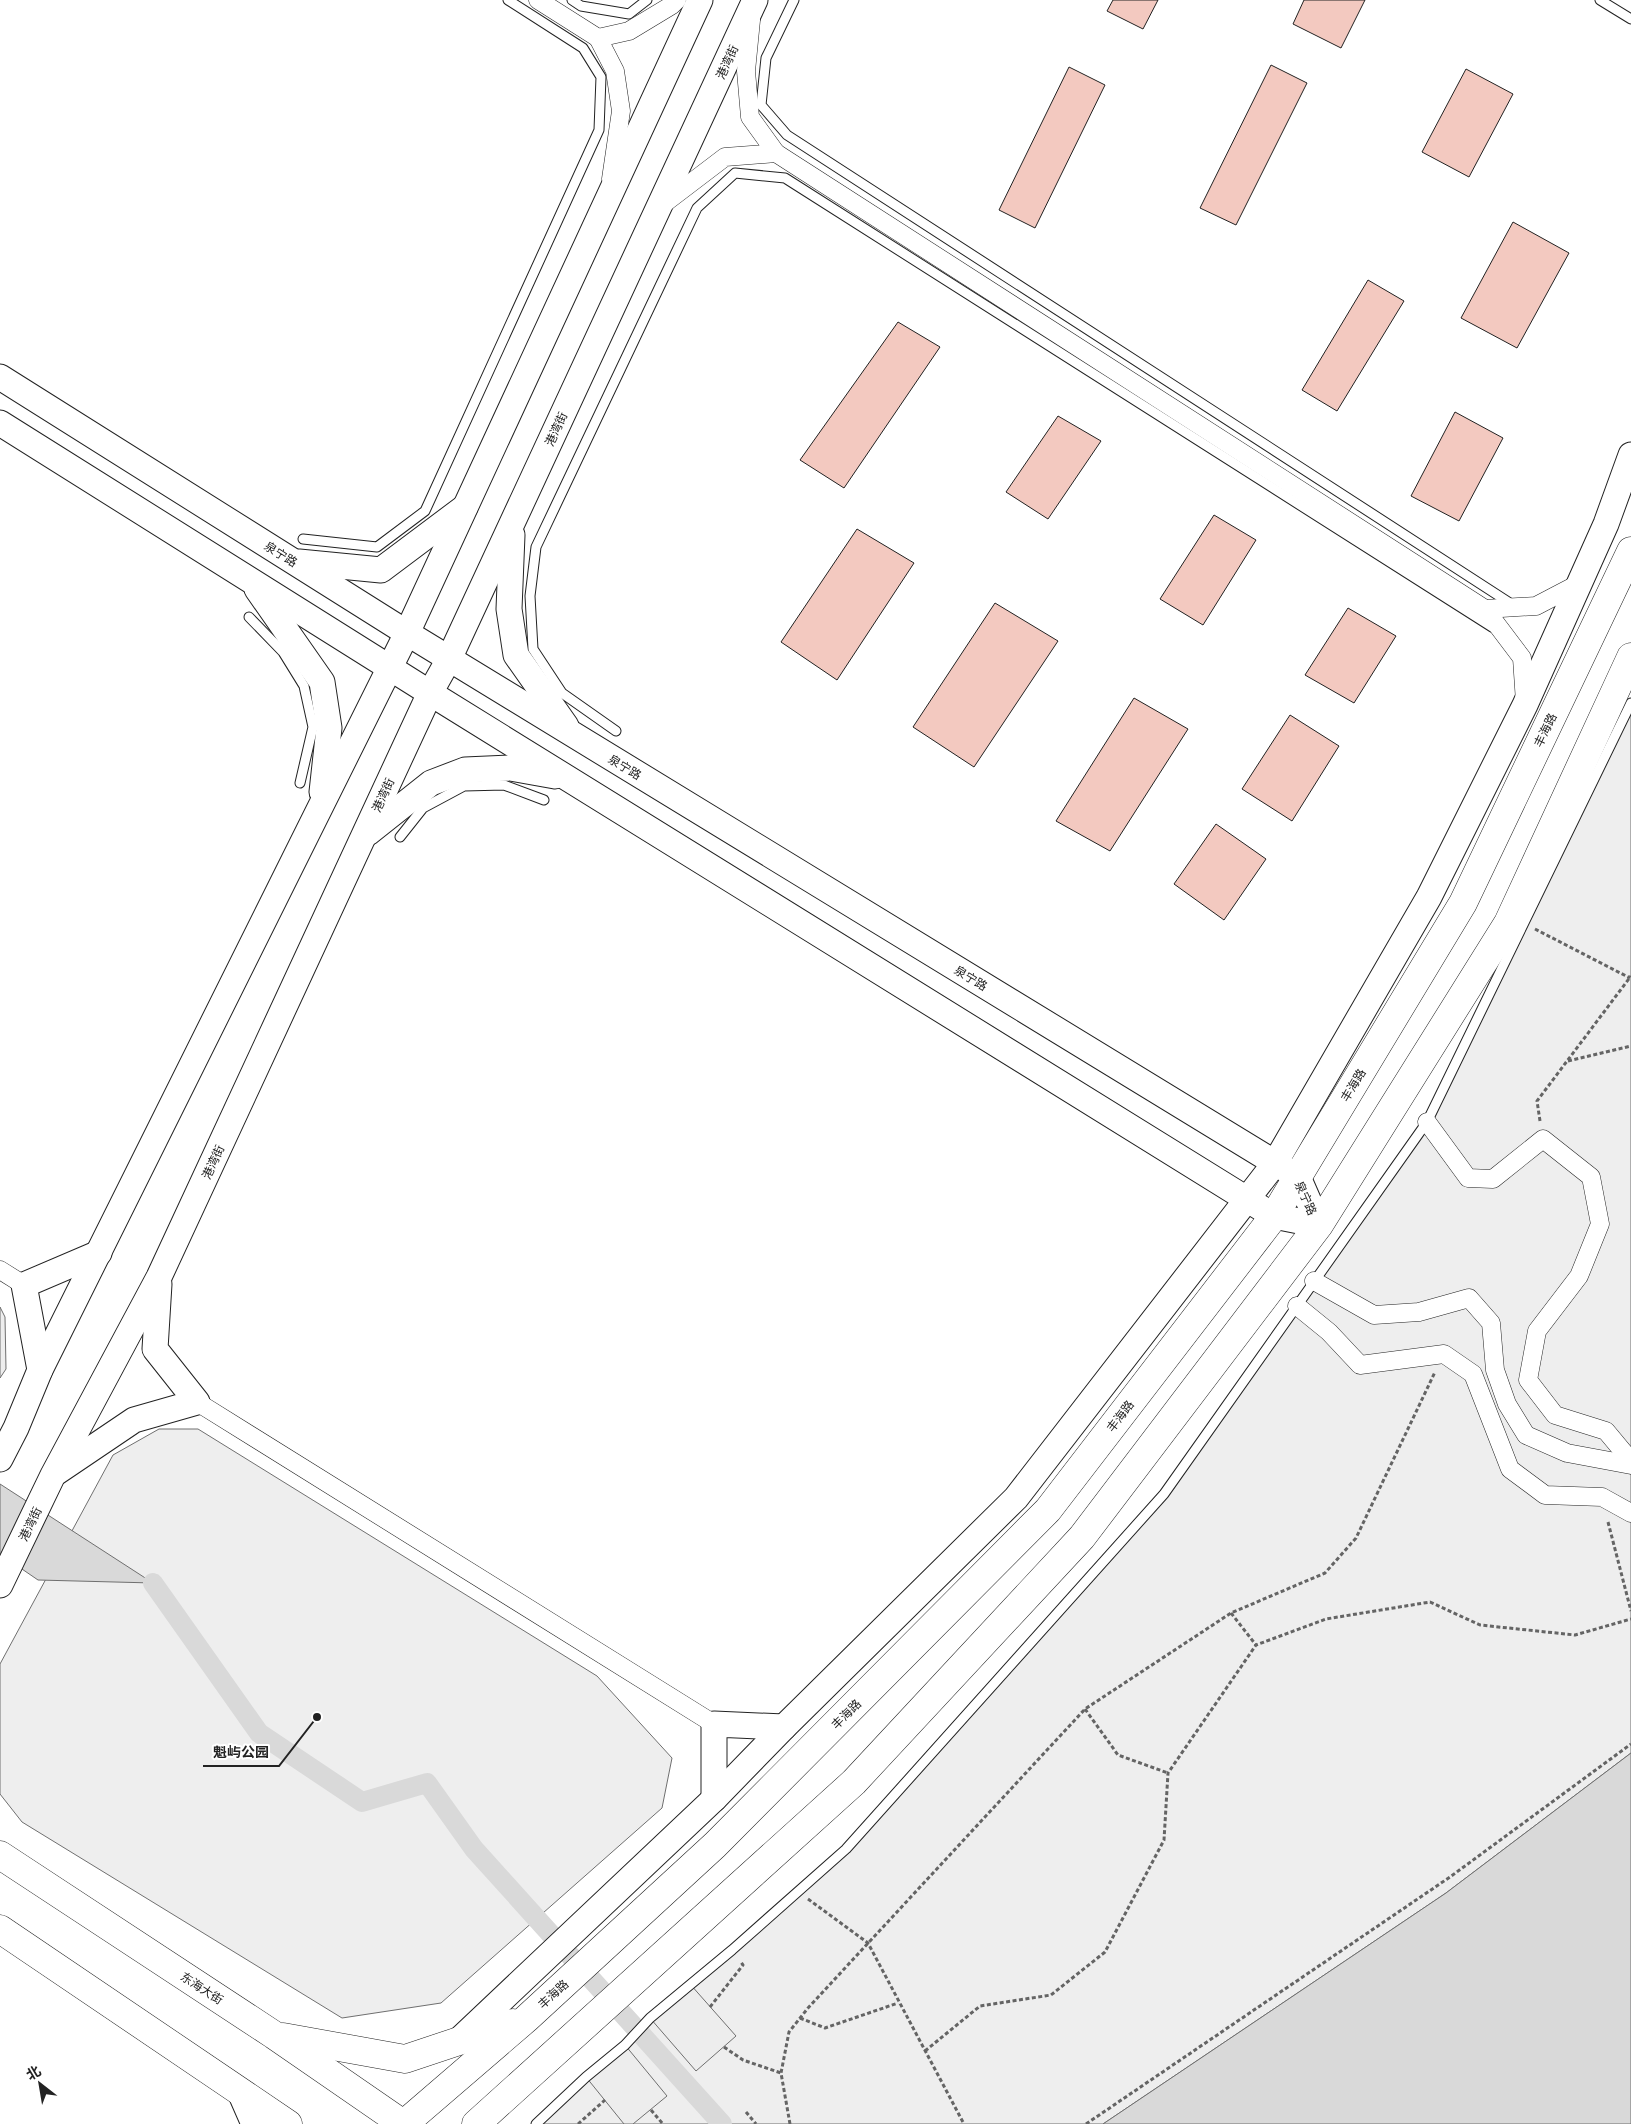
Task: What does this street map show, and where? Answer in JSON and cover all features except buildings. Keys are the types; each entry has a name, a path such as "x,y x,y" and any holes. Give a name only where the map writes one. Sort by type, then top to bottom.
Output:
{"main road":[{"name":"丰海路","path":"404,2124 526,2019 716,1846 1048,1510 1274,1216 1298,1177 1463,903 1631,551"},
{"path":"476,2124 854,1782 1082,1538 1319,1226 1508,923 1631,657"},
{"name":"东海大街","path":"0,1855 274,2035 404,2124"},
{"path":"0,1929 288,2124"},
{"path":"274,2035 405,2059 526,2019"}],"street":[{"path":"538,0 598,38 615,71 621,111 607,201"},
{"path":"598,38 629,31 677,0"},
{"path":"0,1459 16,1428 40,1370 407,633 700,0"},
{"path":"754,4 746,71 750,117 776,153 1485,609 1522,658 1526,705"},
{"name":"港湾街","path":"0,1585 51,1479 159,1277 430,693 449,659 754,4"},
{"path":"659,206 726,157 776,153"},
{"name":"泉宁路","path":"0,376 298,550 407,633 1298,1177 1319,1226"},
{"name":"泉宁路","path":"0,423 430,693 1246,1199 1274,1216 1319,1226"},
{"path":"458,2042 714,1799 784,1727 1016,1498 1275,1163 1429,897 1526,705 1606,524 1631,455"},
{"path":"298,550 380,570 466,505"},
{"path":"512,522 509,609 516,655 572,734"},
{"path":"252,580 322,682 329,728 320,810"},
{"path":"1485,609 1536,606 1580,583"},
{"path":"364,836 431,783 465,770 510,768 570,779"},
{"path":"1427,1122 1468,1178 1493,1178 1543,1138 1591,1177 1600,1224 1579,1276 1538,1331 1528,1380 1555,1414 1606,1431 1631,1461"},
{"path":"24,1286 99,1253"},
{"path":"0,1270 24,1286 40,1370"},
{"path":"159,1277 156,1349 196,1402 714,1724 784,1727"},
{"path":"1314,1281 1374,1315 1419,1312 1468,1298 1491,1323 1495,1370 1507,1404 1526,1435 1567,1453 1631,1464"},
{"path":"1297,1306 1329,1332 1360,1365 1444,1354 1473,1374 1510,1469 1545,1495 1602,1497 1631,1513"},
{"path":"51,1479 134,1420 196,1402"},
{"path":"714,1724 714,1799"},
{"path":"240,2092 254,2124"}],"lane":[{"path":"298,550 377,547 425,511 599,130 601,77 583,48 508,0"},
{"path":"572,0 581,6 629,14 647,0"},
{"path":"794,0 766,58 761,105 787,135 1518,608"},
{"path":"1600,0 1631,19"},
{"path":"616,731 562,693 533,649 530,596 536,547 697,208 735,173 785,178 1503,634"},
{"path":"249,617 284,652 304,686 313,726 300,783"},
{"path":"536,2124 586,2077 625,2045 657,2012 732,1950 846,1848 1164,1494 1427,1122 1631,703"},
{"path":"400,838 423,808 464,786 504,785 544,800"}],"path":[{"path":"1524,923 1631,978 1537,1101 1543,1138"},
{"path":"1567,1062 1631,1046"},
{"path":"790,2124 781,2073 789,2032 800,2018 1085,1709 1231,1613 1325,1573 1356,1538 1444,1354"},
{"path":"1602,1497 1631,1611"},
{"path":"925,2051 980,2006 1051,1995 1105,1952 1164,1840 1168,1773 1256,1645 1326,1619 1430,1602 1480,1625 1574,1635 1631,1619"},
{"path":"1231,1613 1256,1645"},
{"path":"1085,1709 1118,1755 1168,1773"},
{"path":"1086,2124 1450,1877 1631,1744"},
{"path":"797,1892 868,1943 964,2124"},
{"path":"710,2007 743,1965 732,1950"},
{"path":"800,2018 825,2028 898,2002"},
{"path":"724,2047 743,2060 781,2073"},
{"path":"578,2124 605,2100"},
{"path":"651,2110 663,2124"},
{"path":"746,2112 756,2124"}],"shaded area":[{"path":"1631,703 1631,1753 1446,1893 1103,2124 536,2124 846,1849 1164,1494 1427,1122"},
{"path":"0,1307 5,1317 6,1369 0,1378"},
{"path":"159,1429 198,1429 597,1676 672,1758 662,1808 441,2003 342,2018 22,1822 0,1794 0,1664 113,1455"},
{"path":"0,1484 153,1583 38,1580 0,1554"},
{"path":"1631,1753 1631,2124 1103,2124 1446,1893"},
{"path":"690,1984 736,2036 696,2071 650,2018"},
{"path":"625,2045 667,2096 633,2124 624,2124 586,2077"}],"waterway":[{"path":"153,1583 259,1733 362,1802 427,1783 474,1849 722,2124"}],"place":[{"name":"魁屿公园","path":"317,1717"}]}
